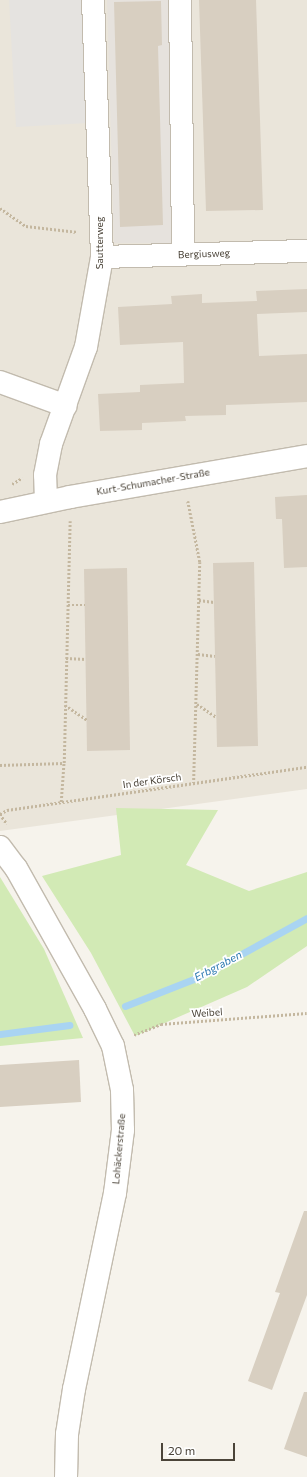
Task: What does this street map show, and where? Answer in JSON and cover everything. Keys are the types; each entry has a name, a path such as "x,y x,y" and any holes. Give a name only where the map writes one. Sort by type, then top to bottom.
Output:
{"street":[{"name":"Sautterweg","path":"46,501 45,475 51,444 66,406 86,347 102,257 93,0"},
{"path":"180,0 183,254"},
{"name":"Bergiusweg","path":"102,257 307,251"},
{"path":"0,382 66,406"},
{"name":"Kurt-Schumacher-Straße","path":"0,512 46,501 307,456"},
{"name":"Lohäckerstraße","path":"0,847 76,972 113,1046 122,1090 122,1130 115,1193 74,1389 67,1434 66,1477"}],"path":[{"path":"0,208 26,226 101,234"},
{"path":"184,477 200,562 194,783"},
{"path":"61,802 64,763 64,705 70,497"},
{"path":"199,600 214,602"},
{"path":"68,605 85,605"},
{"path":"198,654 215,656"},
{"path":"66,658 86,660"},
{"path":"196,704 216,716"},
{"path":"64,705 87,720"},
{"path":"0,765 64,763"},
{"name":"In der Körsch","path":"0,814 7,810 307,767"},
{"name":"Weibel","path":"113,1046 161,1024 307,1013"}],"shaded area":[{"path":"0,0 307,0 307,789 0,831"},
{"path":"9,0 82,0 88,123 16,127"},
{"path":"107,0 168,0 173,243 114,243"}],"green space":[{"path":"116,808 218,810 186,865 249,891 307,872 307,946 247,987 135,1036 91,953 42,876 121,855"},
{"path":"0,877 44,949 83,1038 0,1046"}],"building":[{"path":"199,0 256,0 263,210 206,211"},
{"path":"161,1 162,45 158,46 163,225 120,227 114,2"},
{"path":"307,289 307,312 257,314 259,356 307,354 307,402 226,405 226,415 185,416 186,421 142,423 142,430 100,431 98,394 140,392 140,385 184,383 183,342 120,345 118,307 172,304 171,296 202,294 202,303 257,301 256,291"},
{"path":"307,495 307,567 284,568 282,519 276,519 275,497"},
{"path":"254,562 258,746 217,747 213,563"},
{"path":"127,568 130,750 87,751 84,569"},
{"path":"79,1060 81,1102 0,1107 0,1065"},
{"path":"304,1211 307,1211 307,1295 272,1390 248,1381 280,1293 275,1292"},
{"path":"304,1392 307,1392 307,1457 284,1449"}],"waterway":[{"name":"Erbgraben","path":"125,1006 201,976 307,918"},
{"name":"Erbgraben","path":"0,1034 69,1025"}]}
